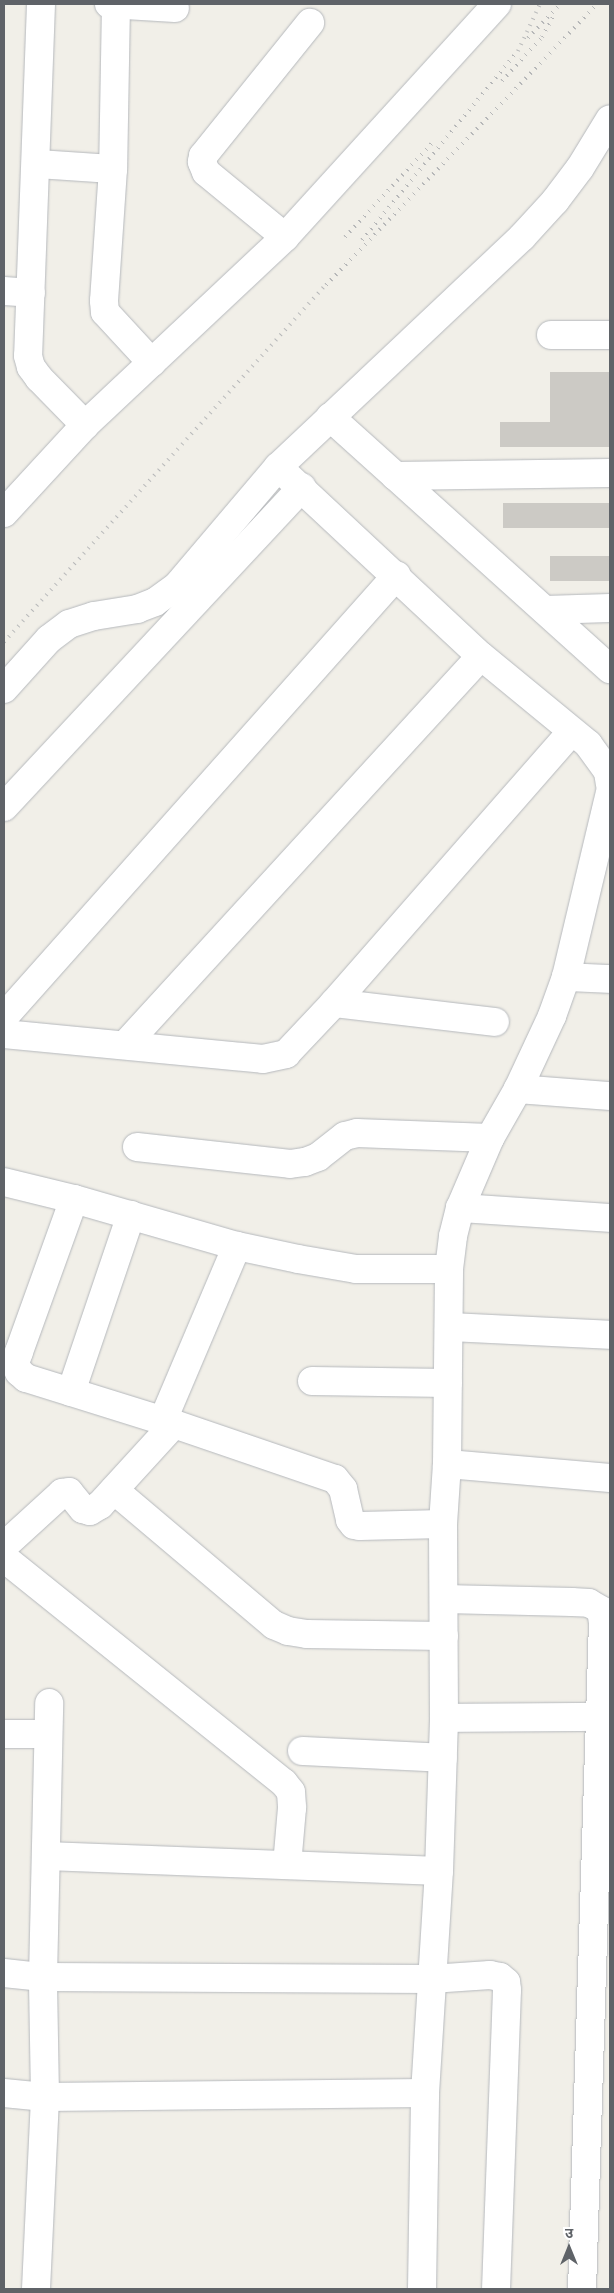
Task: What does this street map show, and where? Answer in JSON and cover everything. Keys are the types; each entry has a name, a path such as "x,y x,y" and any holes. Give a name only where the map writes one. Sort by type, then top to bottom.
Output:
{"street":[{"path":"41,4 28,344 32,367 85,425"},
{"path":"109,4 175,8"},
{"path":"116,4 113,169 104,301 105,312 152,363"},
{"path":"4,513 85,425 285,237 497,4"},
{"path":"285,237 206,172 202,162 203,156 310,23"},
{"path":"4,689 49,639 69,624 94,616 137,609 155,602 168,593 278,467 522,237 555,201 580,168 610,119"},
{"path":"36,164 113,169"},
{"path":"4,291 31,293"},
{"path":"551,335 610,335"},
{"path":"330,417 610,669"},
{"path":"278,467 397,575 481,656 597,754 608,772 610,784"},
{"path":"395,476 610,473"},
{"path":"4,807 302,487"},
{"path":"4,1018 397,575"},
{"path":"545,610 610,608"},
{"path":"124,1045 481,656"},
{"path":"4,1034 262,1058 275,1058 286,1054 334,1003 571,732"},
{"path":"422,2289 425,2093 439,1871 443,1758 443,1524 447,1464 449,1268 453,1236 460,1208 490,1138 518,1089 552,1016 566,977 603,858 610,792"},
{"path":"566,977 610,979"},
{"path":"334,1003 495,1022"},
{"path":"518,1089 610,1096"},
{"path":"137,1147 290,1164 318,1157 345,1136 357,1134 490,1138"},
{"path":"4,1182 74,1199 237,1246 356,1268 449,1268"},
{"path":"74,1199 15,1363 18,1372 26,1378 169,1422 335,1478 343,1489 350,1520 354,1524 360,1526 443,1524"},
{"path":"460,1208 610,1218"},
{"path":"71,1392 131,1216"},
{"path":"4,1546 62,1493 68,1492 83,1509 90,1511 100,1505 169,1422 237,1246"},
{"path":"449,1327 610,1335"},
{"path":"312,1381 448,1383"},
{"path":"447,1464 610,1478"},
{"path":"114,1490 261,1616 281,1628 308,1634 444,1636"},
{"path":"4,1558 284,1783 291,1792 292,1808 287,1865"},
{"path":"444,1599 589,1603 601,1610 603,1622 600,1717 603,1826 582,2289"},
{"path":"36,2289 45,2097 43,1976 49,1703"},
{"path":"444,1718 600,1717"},
{"path":"4,1734 48,1734"},
{"path":"302,1751 443,1758"},
{"path":"47,1856 439,1871"},
{"path":"4,1973 43,1976 432,1979 500,1976 506,1982 496,2289"},
{"path":"4,2092 45,2097 425,2093"}],"building":[{"path":"550,372 610,372 610,447 500,447 500,422 550,422"},
{"path":"503,503 610,503 610,528 503,528"},
{"path":"550,556 610,556 610,581 550,581"}],"railway":[{"path":"362,240 518,51 540,4"},
{"path":"528,38 560,4"},
{"path":"4,642 326,285 597,4"},
{"path":"502,81 542,37 553,17"},
{"path":"345,237 432,143"}]}
